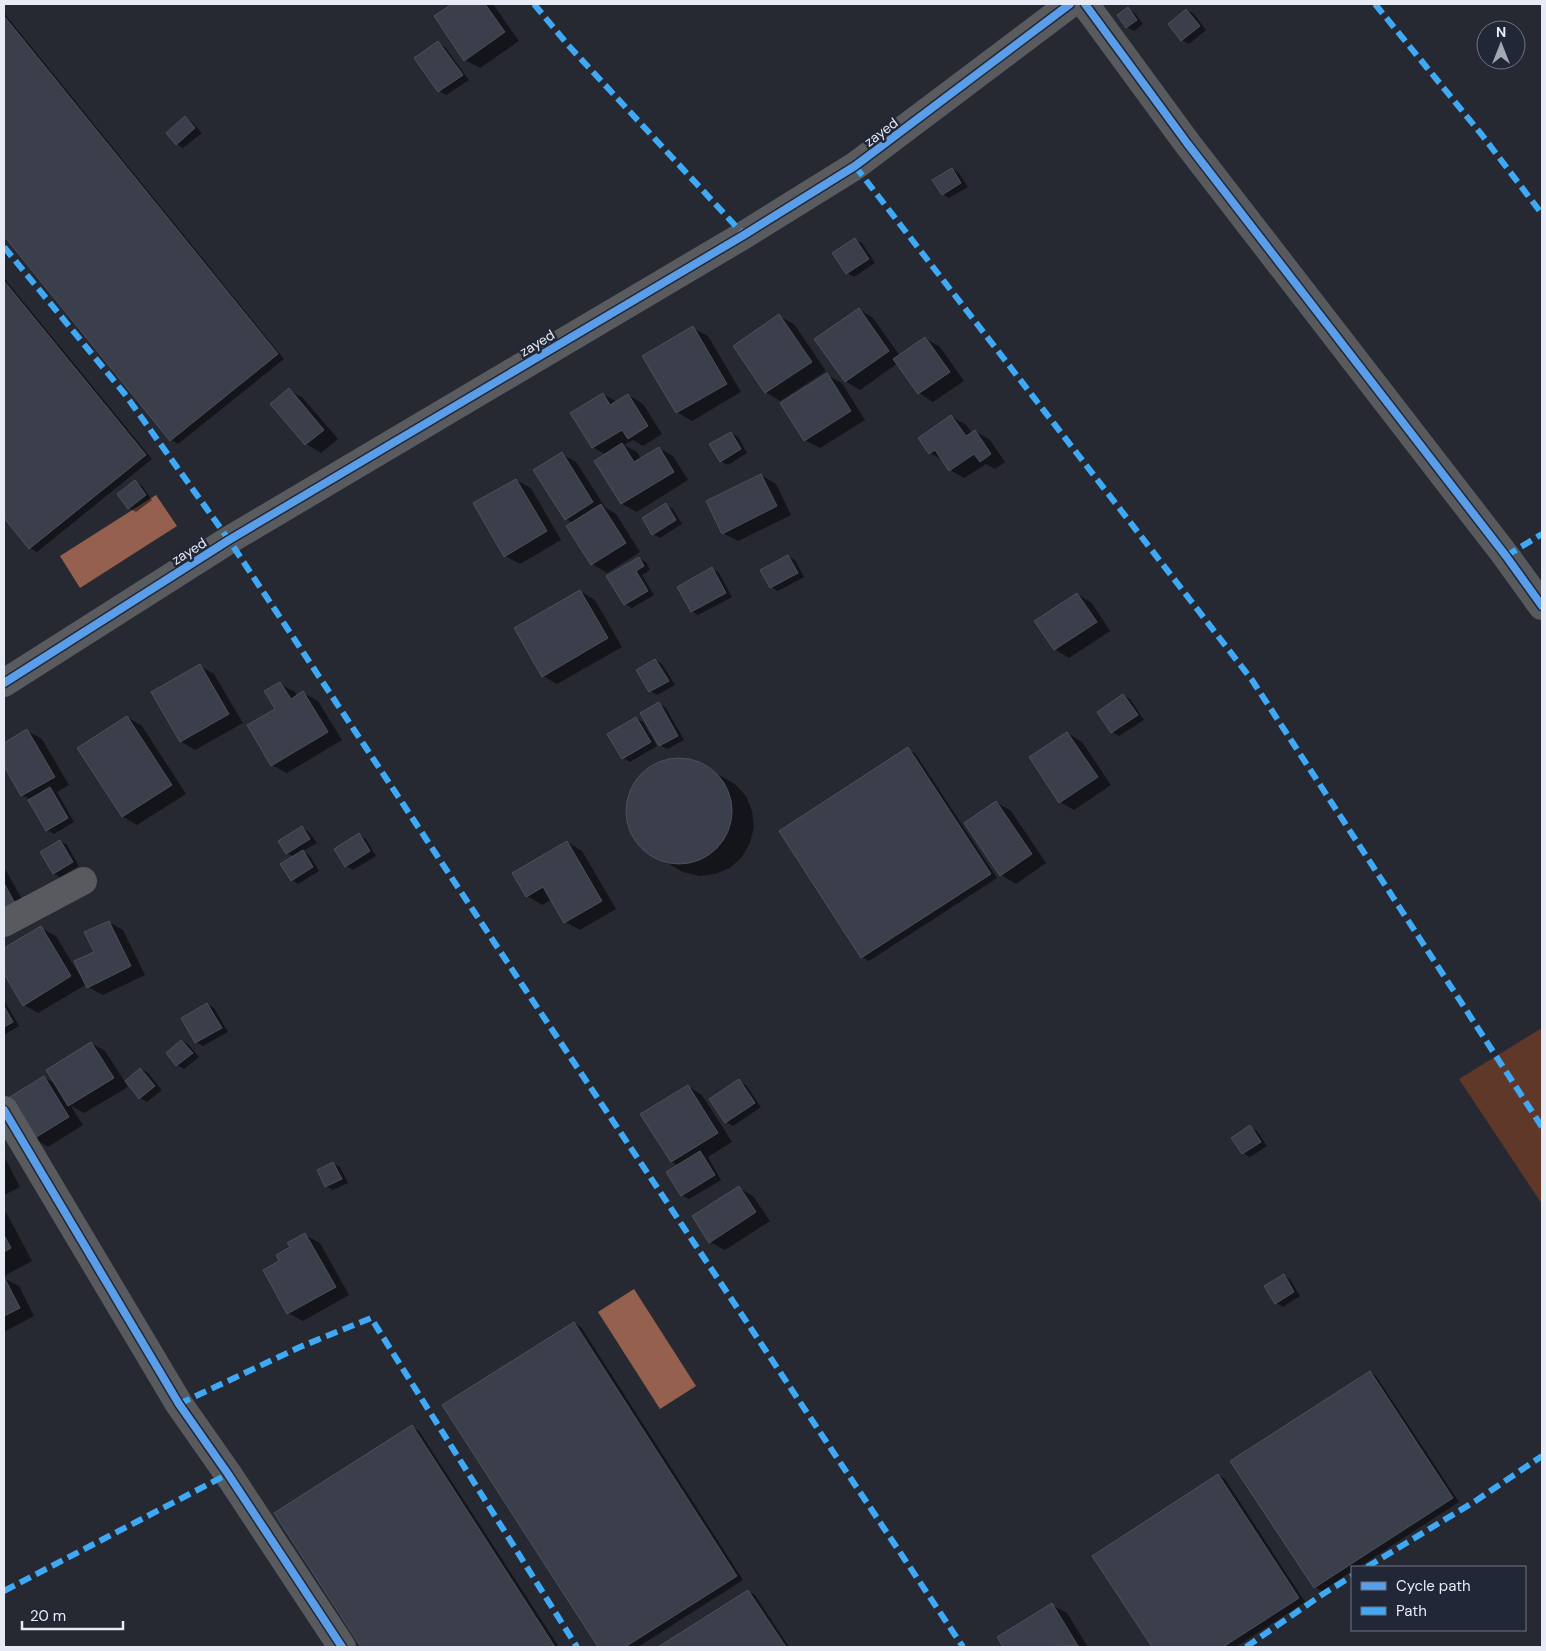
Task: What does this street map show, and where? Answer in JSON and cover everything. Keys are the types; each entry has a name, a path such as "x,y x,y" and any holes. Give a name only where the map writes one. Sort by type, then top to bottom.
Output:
{"street":[{"name":"zayed","path":"4,683 229,540 855,166 1070,4"},
{"path":"1085,4 1188,143 1500,548 1542,606"},
{"path":"4,922 84,881"},
{"path":"4,1110 179,1404 228,1474 342,1647"}],"shaded area":[{"path":"156,495 177,526 80,588 60,556"},
{"path":"1542,1028 1542,1204 1459,1079"},
{"path":"634,1289 696,1386 660,1409 598,1312"}],"building":[{"path":"452,4 485,4 505,32 464,61 434,16"},
{"path":"1128,7 1137,20 1126,28 1117,15"},
{"path":"1186,9 1200,26 1181,41 1168,24"},
{"path":"4,16 278,354 170,441 4,236"},
{"path":"438,41 463,75 438,92 414,58"},
{"path":"185,116 195,128 176,145 166,133"},
{"path":"952,168 961,183 942,195 932,180"},
{"path":"855,238 869,259 846,274 832,253"},
{"path":"4,281 146,455 29,549 4,518"},
{"path":"859,308 889,351 845,382 814,339"},
{"path":"779,314 812,362 765,393 733,346"},
{"path":"693,326 727,384 676,413 642,356"},
{"path":"925,337 950,372 918,394 893,359"},
{"path":"827,373 851,411 804,441 780,403"},
{"path":"289,388 324,430 305,445 270,404"},
{"path":"603,393 610,405 628,394 648,426 628,439 622,430 592,448 570,413"},
{"path":"951,415 966,436 975,430 991,454 980,462 974,454 949,471 935,450 929,454 918,438"},
{"path":"731,432 741,449 720,462 709,444"},
{"path":"622,443 634,462 659,447 674,472 621,504 594,461"},
{"path":"562,452 593,502 565,520 533,470"},
{"path":"761,474 777,506 722,534 706,501"},
{"path":"516,479 547,531 504,557 473,503"},
{"path":"135,480 146,495 128,509 117,494"},
{"path":"666,503 676,520 652,535 642,518"},
{"path":"601,504 626,543 591,565 566,526"},
{"path":"788,555 798,573 770,588 760,570"},
{"path":"639,557 644,566 636,571 648,591 624,605 606,576"},
{"path":"712,567 726,593 691,612 677,587"},
{"path":"580,590 608,638 542,677 514,628"},
{"path":"1077,593 1097,622 1054,650 1034,621"},
{"path":"655,659 669,681 649,692 636,670"},
{"path":"200,664 229,714 180,742 151,692"},
{"path":"280,682 291,699 303,691 328,732 271,766 247,725 275,709 264,691"},
{"path":"1123,694 1138,715 1111,733 1097,712"},
{"path":"659,702 678,736 659,746 640,713"},
{"path":"127,716 172,785 122,817 77,748"},
{"path":"636,717 651,742 622,759 607,734"},
{"path":"27,729 55,777 21,796 4,766 4,743"},
{"path":"1067,732 1098,777 1059,803 1029,757"},
{"path":"908,747 991,874 861,958 779,831"},
{"path":"679,758 699,762 716,774 728,791 732,811 728,831 716,848 699,860 679,864 659,860 642,848 630,831 626,811 630,791 642,774 659,762"},
{"path":"50,787 68,818 46,831 28,800"},
{"path":"996,801 1032,854 1000,876 964,823"},
{"path":"302,826 310,839 286,854 278,841"},
{"path":"359,833 370,851 345,867 334,849"},
{"path":"60,840 73,862 53,874 40,852"},
{"path":"567,841 602,901 564,923 543,887 526,897 512,873"},
{"path":"303,850 313,867 291,881 280,864"},
{"path":"4,883 18,909 4,917"},
{"path":"109,921 131,966 87,988 74,961 94,952 84,932"},
{"path":"41,926 71,976 23,1006 4,974 4,948"},
{"path":"207,1003 222,1028 195,1043 181,1018"},
{"path":"4,1006 13,1022 4,1027"},
{"path":"181,1040 193,1053 176,1066 166,1053"},
{"path":"91,1042 114,1078 68,1106 46,1070"},
{"path":"140,1068 155,1086 139,1099 125,1081"},
{"path":"44,1076 69,1117 33,1139 8,1098"},
{"path":"739,1079 755,1103 725,1123 709,1099"},
{"path":"688,1085 718,1133 671,1162 640,1114"},
{"path":"1250,1125 1261,1142 1242,1154 1231,1138"},
{"path":"700,1151 715,1175 681,1196 666,1172"},
{"path":"333,1162 342,1179 325,1187 317,1170"},
{"path":"739,1186 756,1212 709,1243 692,1216"},
{"path":"305,1233 336,1287 287,1314 263,1270 279,1261 276,1255 290,1247 287,1243"},
{"path":"4,1235 11,1248 4,1252"},
{"path":"1284,1274 1294,1292 1275,1304 1264,1286"},
{"path":"4,1277 20,1308 4,1316"},
{"path":"574,1322 737,1576 625,1647 598,1647 442,1405"},
{"path":"1370,1371 1453,1498 1314,1588 1230,1461"},
{"path":"412,1425 555,1647 361,1647 274,1513"},
{"path":"1218,1474 1299,1598 1223,1647 1152,1647 1092,1556"},
{"path":"748,1590 786,1647 658,1647"},
{"path":"1052,1603 1078,1646 1003,1647 997,1637"}],"marked path":[{"path":"534,4 568,45 744,235"},
{"path":"1375,4 1482,135 1542,214"},
{"path":"855,166 1252,680 1542,1127"},
{"path":"4,247 124,393 229,540 963,1647"},
{"path":"1506,556 1542,534"},
{"path":"179,1404 300,1347 371,1318 577,1647"},
{"path":"1369,1566 1477,1500 1542,1456"},
{"path":"4,1591 228,1474"},
{"path":"1246,1647 1351,1577"}],"cycle path":[{"path":"4,683 229,540 744,235 855,166 1070,4"},
{"path":"1085,4 1187,143 1506,556 1542,606"},
{"path":"4,1110 179,1404 228,1474 342,1647"}]}
